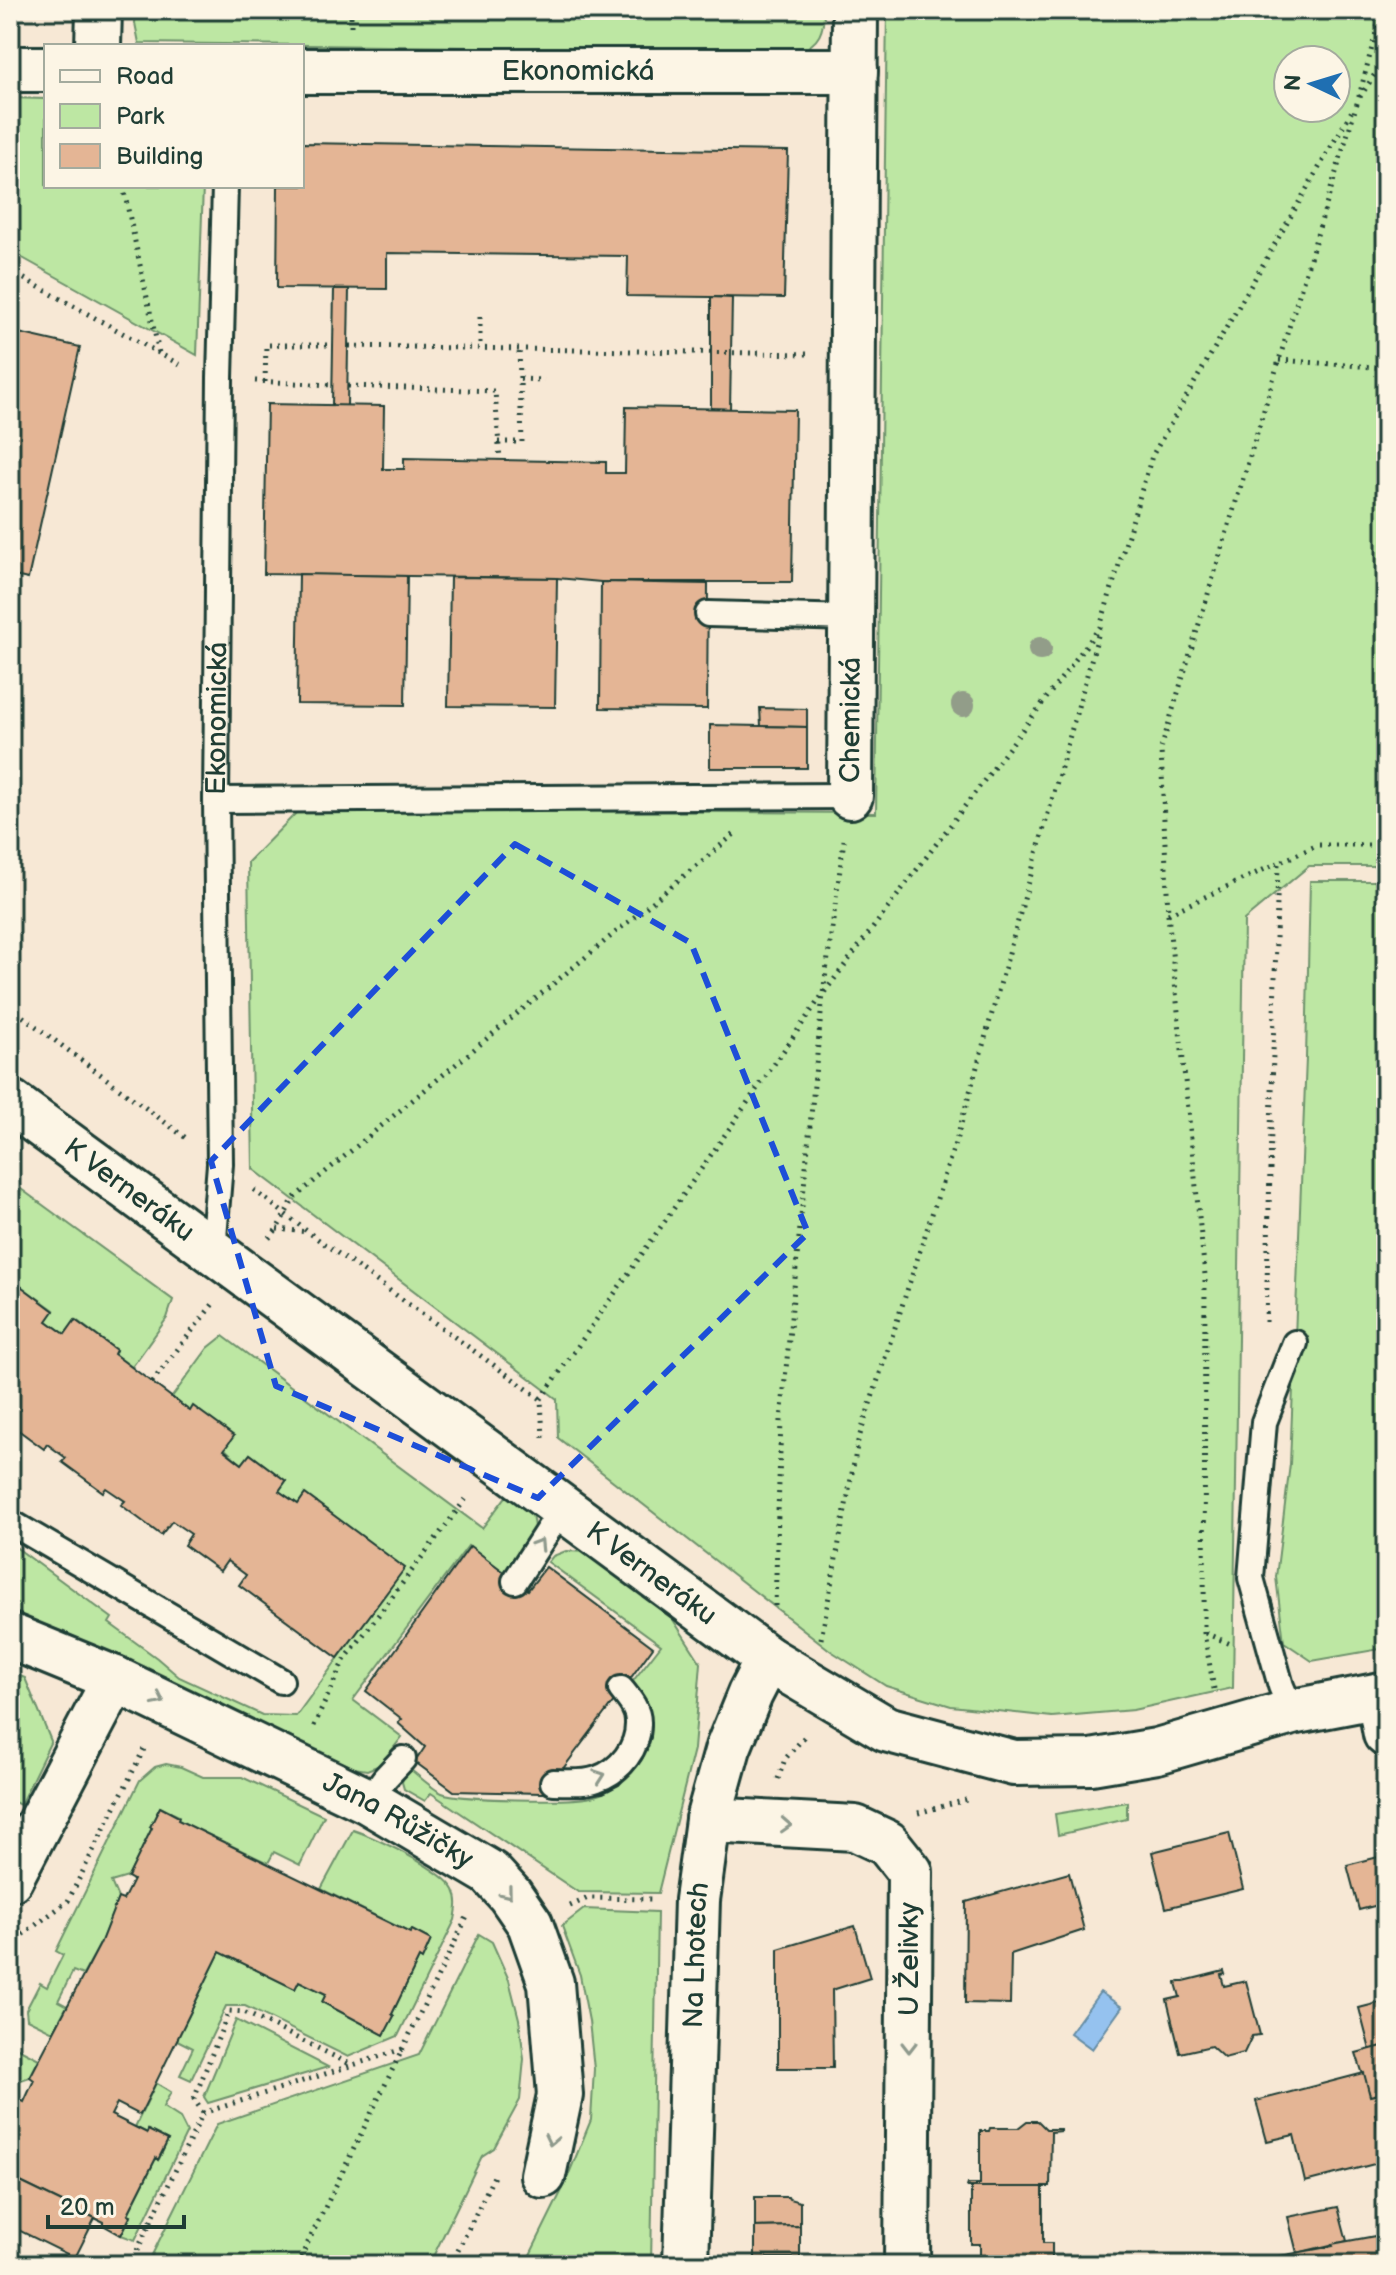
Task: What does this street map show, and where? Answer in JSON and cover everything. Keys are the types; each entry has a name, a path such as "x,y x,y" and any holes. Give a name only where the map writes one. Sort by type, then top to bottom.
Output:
{"street":[{"path":"98,44 99,10"},
{"name":"Chemická","path":"850,796 855,10"},
{"path":"10,69 44,69"},
{"name":"Ekonomická","path":"304,71 855,71"},
{"name":"K Verneráku","path":"10,1102 213,1250 529,1458 563,1507 768,1659 886,1729 1014,1763 1091,1762 1157,1751 1292,1712 1384,1708"},
{"name":"Jana Růžičky","path":"10,1636 115,1679 368,1801 490,1873 530,1924 551,1983 560,2095 543,2175"},
{"name":"Na Lhotech","path":"686,2265 697,1900 708,1820 728,1748 768,1659"},
{"path":"10,1879 115,1679"},
{"name":"U Želivky","path":"708,1820 855,1828 887,1843 910,1872 907,2265"}],"lane":[{"name":"Ekonomická","path":"213,1250 220,1164 216,800 225,188"},
{"path":"708,614 851,618"},
{"name":"Chemická","path":"216,800 850,796"},
{"path":"1292,1712 1281,1686 1251,1578 1264,1422 1295,1343"},
{"path":"515,1581 563,1507"},
{"path":"10,1522 281,1681"},
{"path":"553,1782 594,1780 617,1770 634,1746 638,1722 633,1705 621,1689"},
{"path":"368,1801 403,1759"}],"path":[{"path":"1216,1701 1204,1633 1205,1275 1168,914 1161,749 1358,100 1382,10"},
{"path":"821,1639 858,1441 959,1131 1100,627 1152,456 1386,57"},
{"path":"123,188 160,354"},
{"path":"10,271 202,377 332,385"},
{"path":"480,317 480,347"},
{"path":"265,382 266,345 333,345"},
{"path":"349,346 853,355"},
{"path":"498,442 522,442 519,348"},
{"path":"1279,360 1386,368"},
{"path":"520,379 544,380"},
{"path":"348,386 495,391 500,460"},
{"path":"296,1767 343,1662 467,1495 492,1498 529,1458 541,1399 823,994 1100,627"},
{"path":"308,1232 277,1229 294,1198 781,796"},
{"path":"768,1659 774,1619 781,1420 823,994 850,796"},
{"path":"1168,914 1318,845 1386,845"},
{"path":"1266,1327 1278,863"},
{"path":"10,1007 308,1232 541,1399"},
{"path":"152,1382 209,1309"},
{"path":"10,1944 68,1901 145,1747"},
{"path":"855,1828 967,1801 1014,1763"},
{"path":"583,1900 668,1899"},
{"path":"297,2265 469,1911"},
{"path":"203,2113 194,2099 229,2011 244,2012 353,2065"},
{"path":"130,2265 203,2113 403,2049"}],"highlighted area":[{"path":"515,844 691,943 808,1233 538,1498 276,1386 211,1161"}],"green space":[{"path":"136,10 824,10 823,24 816,40 799,51 139,43"},
{"path":"887,10 1386,10 1386,866 1309,866 1244,920 1233,1688 1133,1710 1052,1717 951,1706 886,1686 831,1651 558,1438 557,1399 253,1169 248,862 300,809 876,813"},
{"path":"10,98 44,99 44,188 203,188 197,355 10,251"},
{"path":"1310,881 1386,881 1386,1648 1312,1661 1284,1642 1276,1577 1290,1464"},
{"path":"10,1181 173,1300 167,1318 132,1367 114,1354 116,1350 76,1320 65,1334 47,1321 54,1310 18,1284 10,1294"},
{"path":"223,1336 482,1528 508,1494 532,1513 535,1534 508,1575 468,1546 353,1700 402,1737 380,1765 367,1770 354,1768 68,1634 10,1612 10,1543 112,1618 109,1623 179,1677 262,1715 296,1716 404,1568 305,1495 298,1504 279,1491 286,1481 250,1454 242,1464 172,1397 208,1348"},
{"path":"566,1551 587,1552 670,1615 701,1663 694,1749 658,1893 578,1892 431,1793 425,1801 404,1789 402,1782 407,1767 442,1793 516,1800 580,1799 610,1790 637,1766 645,1751 649,1716 633,1681 661,1645 548,1562 553,1556"},
{"path":"10,1672 25,1678 51,1741 20,1805 10,1800"},
{"path":"166,1764 203,1777 242,1777 324,1816 300,1865 274,1852 268,1863 178,1820 179,1816 160,1807 128,1877 111,1882 118,1898 100,1944 83,1975 73,1971 58,2001 67,2006 53,2032 27,2019 26,2010 40,1983 47,1987 63,1955 56,1951 140,1780 155,1767"},
{"path":"1127,1802 1127,1819 1058,1835 1055,1814"},
{"path":"353,1830 392,1847 437,1873 448,1882 457,1897 455,1920 398,2036 348,2057 245,2006 226,2006 191,2080 180,2075 193,2048 177,2040 220,1952 295,1989 299,1981 326,1994 322,2002 384,2035 419,1958 422,1959 431,1940 412,1930 410,1933 321,1889"},
{"path":"584,1909 657,1912 651,2265 525,2265 563,2188 591,2120 594,2069 589,2021 580,1975 562,1926"},
{"path":"479,1934 492,1942 509,1980 519,2019 524,2059 520,2100 494,2148 482,2156 429,2265 147,2265 217,2124 419,2055"},
{"path":"236,2020 328,2067 208,2103 204,2097"},
{"path":"10,2044 39,2059 30,2077 12,2083 19,2099 10,2095"},
{"path":"156,2083 171,2092 163,2107 180,2118 187,2132 135,2240 121,2235 131,2216 128,2214 168,2140 135,2127"}],"water":[{"path":"1100,1992 1122,2007 1092,2049 1070,2033"}],"building":[{"path":"304,143 788,151 784,298 627,296 628,256 387,253 387,289 277,288 278,188 304,188"},
{"path":"334,289 349,289 347,406 332,406"},
{"path":"711,297 732,298 730,409 711,408"},
{"path":"10,331 80,347 28,579 10,575"},
{"path":"267,404 384,406 383,469 404,469 404,458 606,462 606,473 625,473 626,407 795,410 792,582 601,582 557,578 264,574"},
{"path":"299,574 407,576 405,705 297,704"},
{"path":"450,577 557,578 555,707 448,706"},
{"path":"601,582 708,584 707,709 600,708"},
{"path":"760,708 807,709 807,727 761,726"},
{"path":"710,725 807,727 807,768 710,768"},
{"path":"18,1284 54,1311 47,1321 65,1334 75,1320 116,1350 114,1354 190,1411 193,1406 234,1436 224,1450 242,1464 250,1454 286,1481 279,1491 298,1504 305,1494 405,1568 338,1658 239,1585 246,1575 227,1561 220,1571 184,1545 191,1534 172,1521 161,1535 121,1505 125,1501 106,1488 103,1492 62,1462 66,1458 47,1444 44,1449 10,1424 13,1404 10,1402 10,1294"},
{"path":"470,1546 528,1590 546,1567 653,1647 630,1679 641,1692 651,1718 651,1737 642,1759 619,1785 603,1793 454,1791 415,1762 425,1747 398,1723 402,1719 366,1691","holes":["614,1701 621,1708 626,1725 622,1742 611,1758 598,1767 562,1770"]},
{"path":"160,1807 179,1817 178,1820 410,1933 412,1930 431,1940 422,1960 419,1958 384,2035 322,2002 326,1994 299,1981 295,1989 220,1952 140,2115 117,2103 111,2115 168,2140 128,2214 131,2215 121,2235 103,2225 103,2222 10,2177 10,2117 19,2099 24,2102 34,2080 30,2077 100,1944 118,1898 123,1900 133,1880 128,1877"},
{"path":"1229,1833 1243,1889 1166,1908 1152,1852"},
{"path":"1386,1855 1386,1903 1359,1910 1347,1865"},
{"path":"1069,1873 1084,1930 1011,1954 1010,2004 965,2003 966,1902"},
{"path":"855,1926 870,1978 832,1990 833,2068 778,2068 778,1949"},
{"path":"1224,1971 1225,1974 1221,1975 1224,1986 1246,1981 1260,2035 1252,2036 1244,2053 1224,2058 1211,2046 1180,2053 1167,2000 1180,1997 1176,1983"},
{"path":"1386,2001 1386,2045 1370,2050 1359,2008"},
{"path":"1386,2045 1386,2094 1370,2096 1356,2053"},
{"path":"1364,2073 1370,2096 1380,2094 1385,2111 1375,2114 1386,2161 1305,2182 1294,2135 1267,2141 1256,2101"},
{"path":"10,2095 19,2099 10,2117"},
{"path":"1027,2121 1038,2121 1046,2129 1061,2129 1051,2132 1050,2187 967,2187 968,2184 980,2184 980,2131 1018,2128"},
{"path":"10,2177 95,2218 75,2258 10,2226"},
{"path":"971,2187 1043,2187 1043,2243 1052,2243 1052,2264 980,2264 980,2244 971,2244"},
{"path":"755,2197 788,2197 800,2202 800,2226 755,2227"},
{"path":"1338,2207 1347,2241 1297,2253 1288,2217"},
{"path":"800,2226 800,2258 755,2258 755,2227"},
{"path":"1386,2234 1386,2265 1282,2265 1280,2256"}]}
